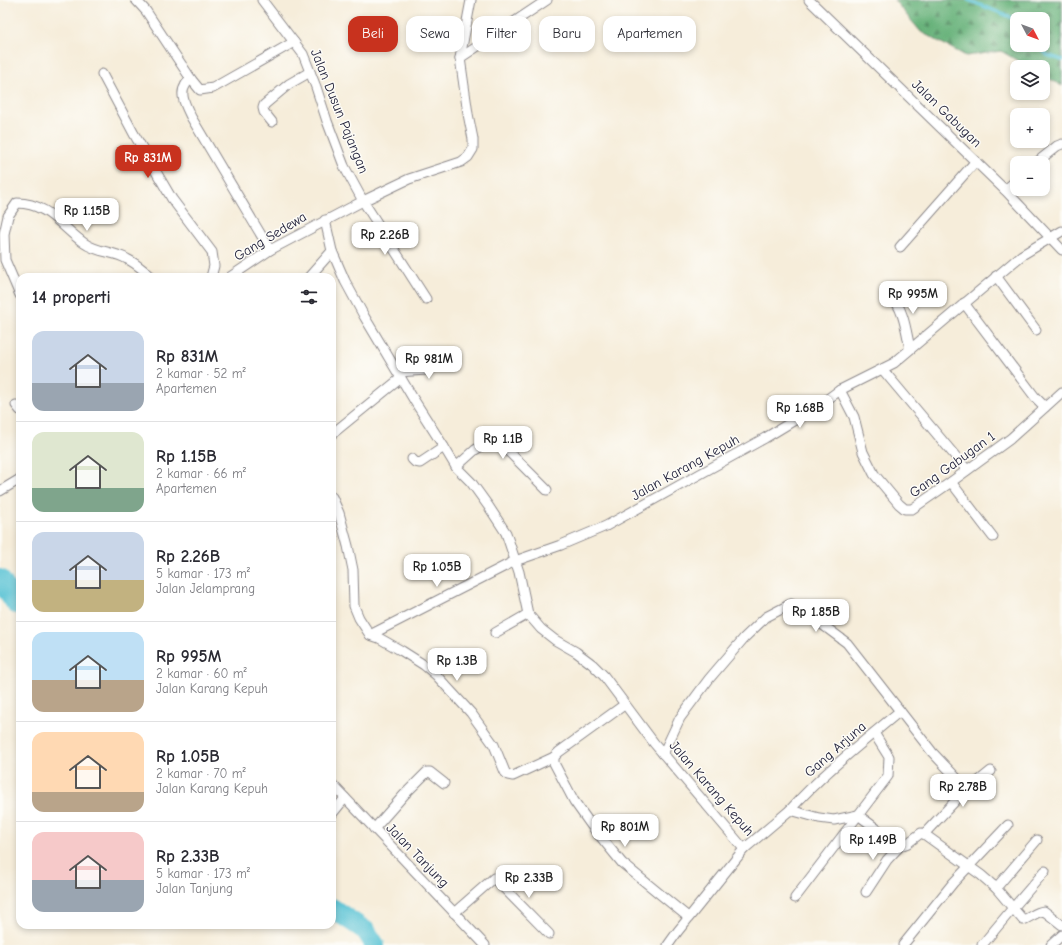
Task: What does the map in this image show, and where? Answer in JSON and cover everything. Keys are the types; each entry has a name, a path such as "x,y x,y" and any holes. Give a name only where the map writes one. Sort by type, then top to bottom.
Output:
{"street":[{"path":"136,0 146,11 191,79 200,90 213,88 294,42"},
{"name":"Jalan Dusun Pajangan","path":"262,0 303,54 344,166 363,201 426,299"},
{"path":"325,220 409,179 461,162 468,157 473,149 473,140 460,58 471,0"},
{"path":"460,58 547,0"},
{"name":"Jalan Gabugan","path":"809,0 976,161 1062,250"},
{"path":"272,122 264,112 264,105 289,84 310,72"},
{"path":"102,74 134,134 172,199 212,252 214,258 212,273"},
{"path":"191,79 184,86 183,95 186,106 270,250"},
{"path":"1044,156 1053,148 1062,144"},
{"path":"900,247 976,161"},
{"path":"1005,190 1010,186"},
{"path":"16,286 5,260 4,234 8,216 17,203 26,203 50,214 84,243 98,251 127,258 147,273"},
{"name":"Gang Sedewa","path":"236,273 270,250 325,220"},
{"name":"Jalan Karang Kepuh","path":"325,220 332,251 345,281 364,316 456,467 471,482 506,534 515,561 528,614 541,629 555,640 576,652 592,664 604,676 624,705 663,754 744,849 790,810"},
{"name":"Jalan Karang Kepuh","path":"515,561 561,545 606,526 765,438 840,390 894,363 1022,255 1062,231"},
{"path":"313,273 332,251"},
{"path":"996,276 1036,330"},
{"path":"890,294 894,298 902,314 910,349"},
{"path":"964,303 1035,397 1045,407"},
{"path":"336,431 400,375 426,370 446,352 455,354"},
{"path":"882,370 967,470"},
{"name":"Gang Gabugan 1","path":"840,390 854,417 863,452 874,474 905,509 912,509 1010,439 1062,392"},
{"path":"456,467 475,450 490,440 500,443 547,490"},
{"path":"412,459 415,462 420,463 444,448"},
{"path":"0,491 16,481"},
{"path":"951,482 993,537"},
{"path":"336,506 352,564 354,606 359,618 370,635 379,638 402,651 424,665 436,675 471,713 494,745 505,772 508,775 513,776 554,757 624,705"},
{"path":"370,635 515,561"},
{"path":"663,754 680,718 714,673 744,638 766,617 792,604 800,608 847,643 932,752 968,790"},
{"path":"495,633 528,614"},
{"name":"Gang Arjuna","path":"790,810 805,794 900,711"},
{"path":"794,898 888,776 889,757 874,733"},
{"path":"554,757 554,763 574,801 591,825 622,862 688,917"},
{"path":"866,892 887,860 900,846 908,843 921,833 924,834 944,812 992,771"},
{"path":"374,829 427,772 430,772 444,783"},
{"name":"Jalan Tanjung","path":"336,788 485,945"},
{"path":"336,809 345,798"},
{"path":"790,810 819,818 834,820 858,815 900,846"},
{"path":"903,945 953,883 1008,825"},
{"path":"924,834 996,888 1023,920 1027,919 1038,911 1044,911 1062,925"},
{"path":"996,888 1037,840"},
{"path":"668,945 688,917 744,849"},
{"path":"982,945 1045,871"},
{"path":"454,913 494,878 549,934"},
{"path":"1051,945 1062,935"}],"green space":[{"path":"894,0 1062,0 1062,86 1050,79 1050,60 1017,60 1001,51 966,56 921,32"}],"waterway":[{"path":"968,0 1010,17"},
{"path":"1044,52 1047,55 1062,60"},
{"path":"0,579 16,604"},
{"path":"336,911 366,931 375,945"}]}
